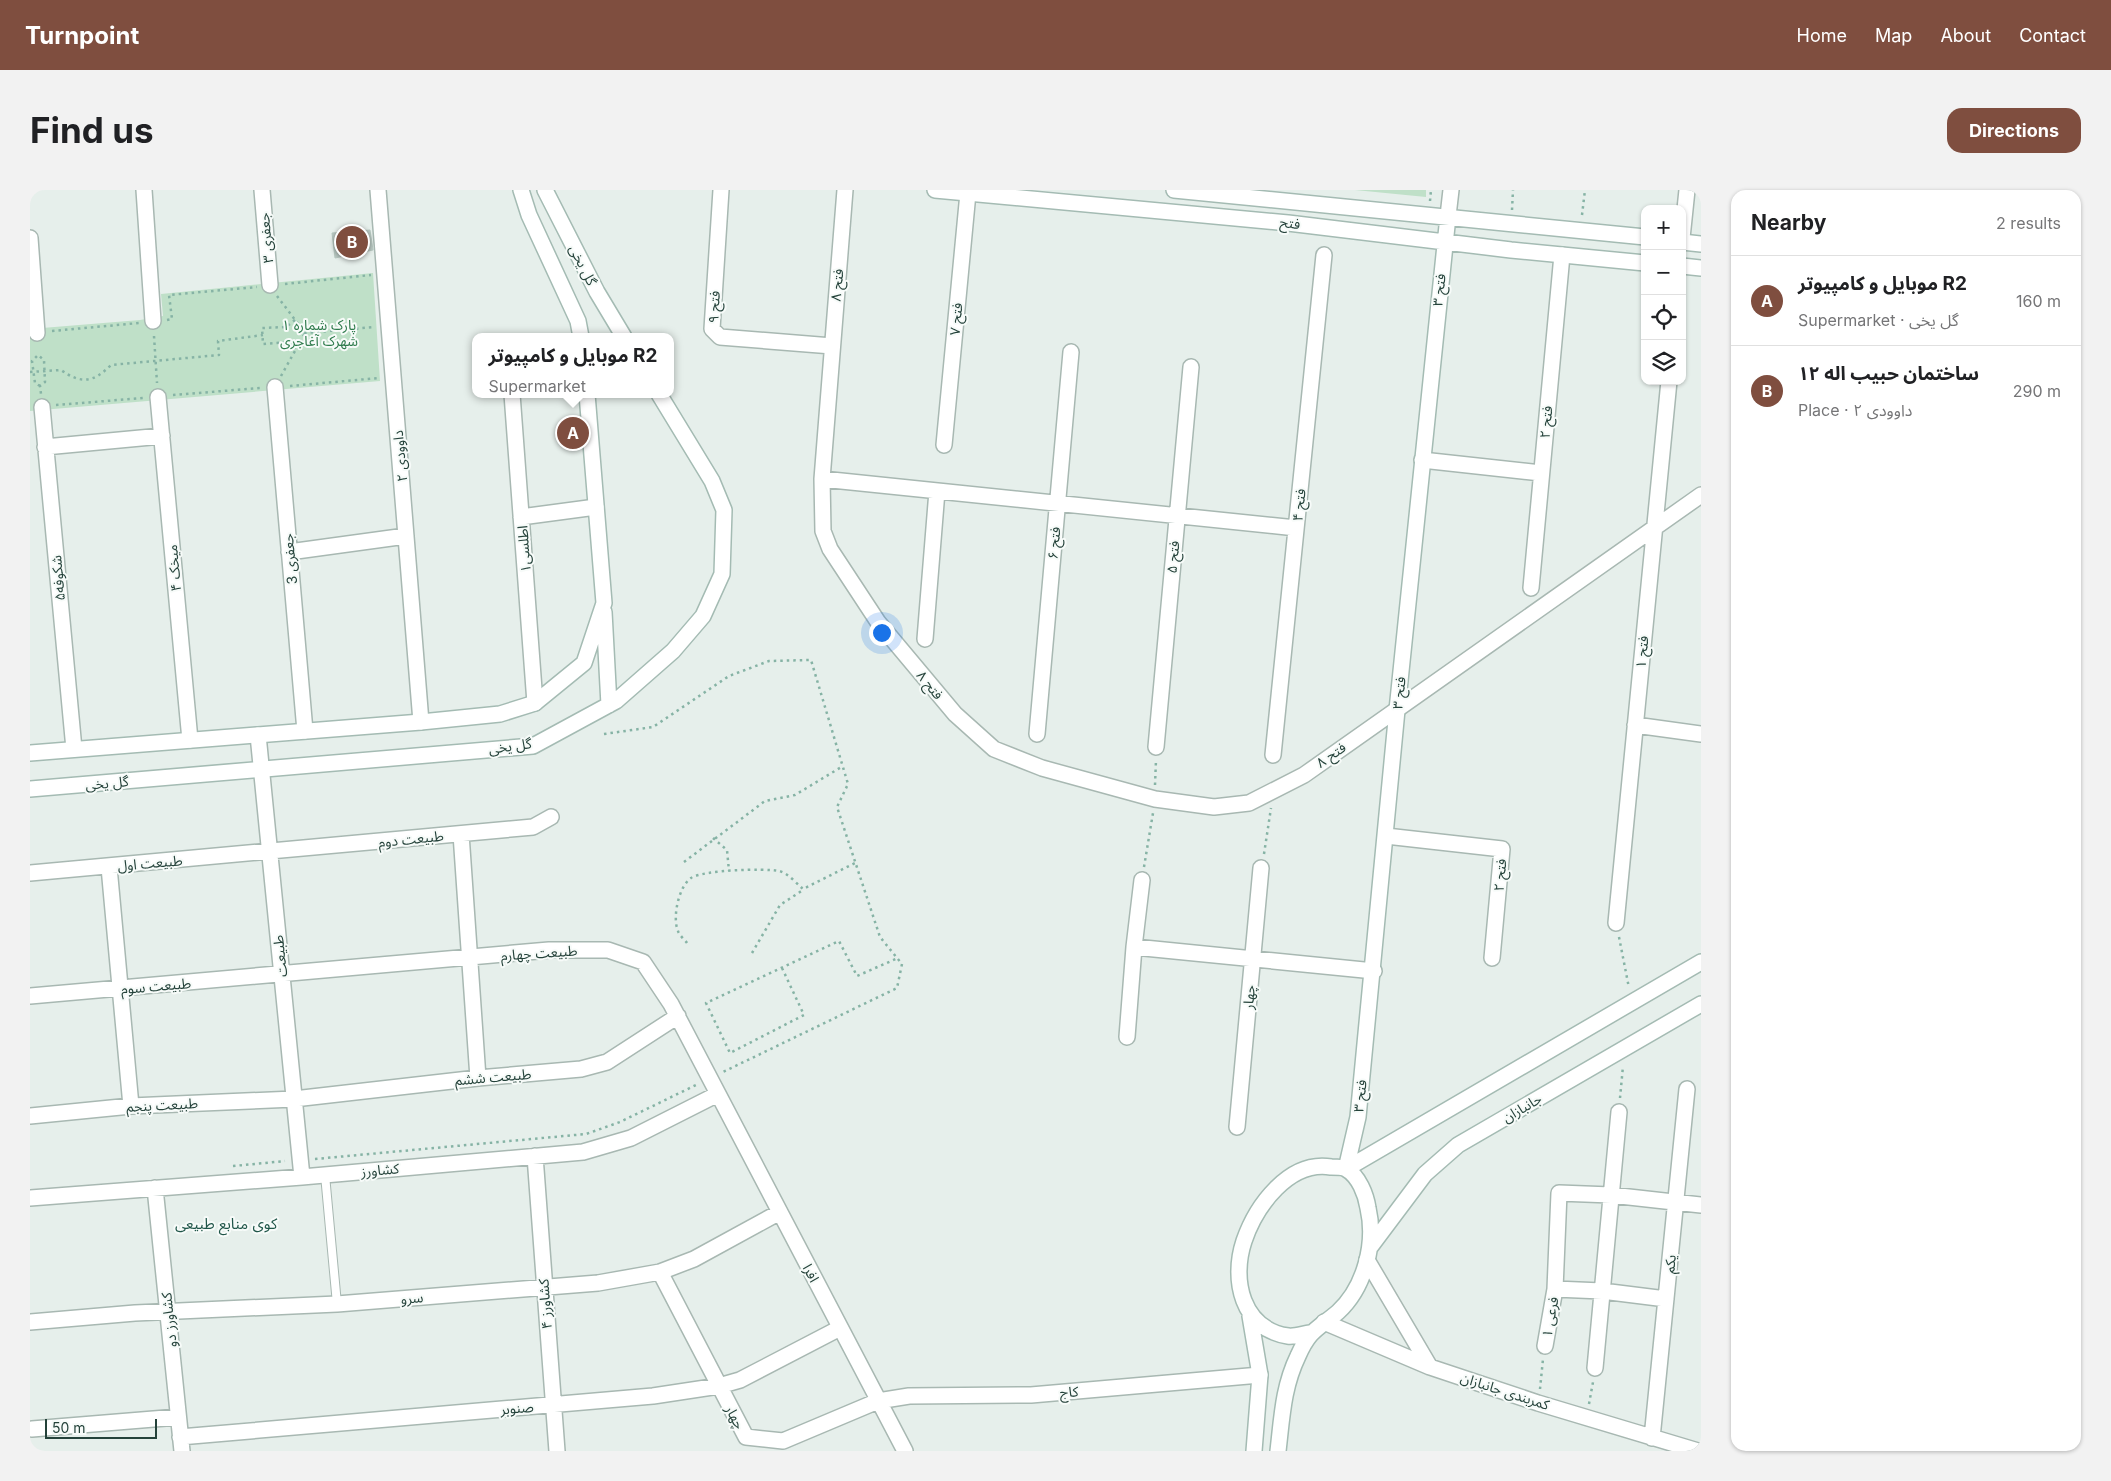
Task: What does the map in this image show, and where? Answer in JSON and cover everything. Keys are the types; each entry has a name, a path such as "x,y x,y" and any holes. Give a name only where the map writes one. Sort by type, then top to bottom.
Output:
{"street":[{"path":"144,190 153,321"},
{"name":"جعفری ۳","path":"262,190 270,285"},
{"name":"داوودی ۲","path":"378,190 420,722"},
{"name":"گل یخی","path":"521,190 530,215 578,321 580,333"},
{"name":"گل یخی","path":"546,190 597,292 622,333"},
{"name":"فتح ۹","path":"721,190 712,329 714,334 720,337 832,346"},
{"name":"فتح ۸","path":"845,190 822,479 823,531 830,549 878,622 955,714 994,750 1042,768 1100,785 1167,801 1214,807 1249,803 1304,774 1701,495"},
{"name":"فتح","path":"936,190 1288,222 1444,242 1641,263"},
{"name":"فتح","path":"1174,190 1641,236"},
{"name":"فتح ۳","path":"1346,1169 1358,1117 1374,970 1397,710 1444,242 1451,190"},
{"path":"1686,205 1687,190"},
{"name":"فتح ۷","path":"944,445 968,193"},
{"path":"30,238 37,333"},
{"path":"1686,241 1701,244"},
{"name":"فتح ۴","path":"1273,756 1324,255"},
{"name":"فتح ۲","path":"1530,588 1562,255"},
{"path":"1686,266 1701,268"},
{"name":"فتح ۶","path":"1037,734 1071,352"},
{"name":"فتح ۵","path":"1156,747 1190,367"},
{"name":"فتح ۱","path":"1616,923 1669,385"},
{"name":"3 جعفری","path":"275,387 306,731"},
{"name":"میخک ۴","path":"158,396 190,740"},
{"name":"اطلسی۱","path":"512,398 536,704"},
{"path":"587,398 604,603 609,705"},
{"name":"گل یخی","path":"30,789 533,746 609,705 674,651 703,616 722,574 724,510 712,481 661,398"},
{"name":"شکوفه۵","path":"42,407 74,749"},
{"path":"45,447 162,436"},
{"path":"1422,460 1541,472"},
{"path":"822,479 1296,528"},
{"path":"925,639 937,491"},
{"path":"521,517 596,508"},
{"path":"289,552 406,536"},
{"path":"30,753 500,714 536,704 584,663 604,603"},
{"path":"1635,725 1701,734"},
{"name":"طبیعت","path":"258,735 302,1177"},
{"name":"طبیعت دوم","path":"269,853 533,827 551,817"},
{"path":"461,834 478,1078"},
{"name":"فتح ۲","path":"1386,836 1502,849 1492,958"},
{"name":"طبیعت اول","path":"30,873 269,853"},
{"path":"109,867 131,1106"},
{"name":"چهار","path":"1237,1127 1261,868"},
{"path":"1127,1037 1134,947 1142,880"},
{"path":"1134,947 1374,970"},
{"name":"طبیعت چهارم","path":"282,976 549,950 608,950 642,962 678,1016 718,1094"},
{"path":"1346,1169 1701,962"},
{"name":"طبیعت سوم","path":"30,996 282,976"},
{"name":"جانبازان","path":"1369,1253 1425,1174 1458,1145 1701,1004"},
{"name":"طبیعت ششم","path":"294,1099 478,1078 581,1069 607,1062 678,1016"},
{"name":"یکم","path":"1652,1438 1687,1089"},
{"name":"کشاورز","path":"30,1198 302,1177 583,1152 631,1138 718,1094"},
{"name":"افرا","path":"718,1094 905,1451"},
{"name":"طبیعت پنجم","path":"30,1116 131,1106 294,1099"},
{"path":"1595,1368 1619,1112"},
{"name":"کشاورز ۴","path":"535,1156 557,1451"},
{"path":"1254,1451 1260,1375 1250,1316 1242,1295 1239,1274 1241,1249 1251,1221 1268,1197 1293,1175 1319,1165 1346,1169 1358,1181 1367,1199 1371,1218 1369,1253 1360,1281 1339,1311 1310,1333 1285,1390 1278,1451"},
{"name":"کشاورز دو","path":"154,1188 181,1444"},
{"name":"فرعی ۱","path":"1545,1346 1555,1289 1559,1193 1612,1195"},
{"path":"1612,1195 1701,1205"},
{"name":"سرو","path":"30,1322 135,1312 337,1304 598,1283 660,1272 694,1259 780,1212"},
{"path":"1369,1253 1430,1367"},
{"name":"چهار","path":"660,1272 746,1437 783,1440 878,1401"},
{"path":"1555,1289 1602,1291 1666,1299"},
{"path":"1250,1316 1268,1331 1290,1336 1310,1333"},
{"name":"کمربندی جانبازان","path":"1324,1322 1430,1367 1538,1403 1698,1451"},
{"name":"صنوبر","path":"181,1444 553,1404 652,1396 719,1386 740,1380 840,1328"},
{"name":"کاج","path":"878,1401 909,1396 1031,1395 1260,1375"},
{"path":"32,1429 178,1417"}],"lane":[{"path":"325,1175 337,1304"}],"path":[{"path":"1512,211 1514,190"},
{"path":"1582,229 1585,190"},
{"path":"37,333 172,319 169,295 385,274"},
{"path":"270,285 305,333"},
{"path":"295,320 286,327 262,328 263,344 288,342 296,348"},
{"path":"153,321 158,396"},
{"path":"305,333 389,326"},
{"path":"275,387 305,333"},
{"path":"32,372 61,370 73,379 86,380 100,376 110,365 220,355 218,342 263,335"},
{"path":"38,355 44,360 45,382 40,386 34,383 32,372 32,361 38,355"},
{"path":"42,407 393,376"},
{"path":"300,1160 586,1134 620,1122 897,988 902,964 880,936 837,807 848,784 811,660 770,661 729,676 653,728 604,734"},
{"path":"684,862 713,838 765,801 794,795 842,766"},
{"path":"1261,868 1273,790"},
{"path":"713,838 727,850 729,871"},
{"path":"752,953 780,906 806,888 856,863"},
{"path":"688,943 678,931 676,913 681,892 691,878 715,870 779,871 791,878 803,890 806,888"},
{"path":"1616,923 1632,1002"},
{"path":"782,968 804,1015 730,1053 706,1003 782,968 839,942 857,976 898,958"},
{"path":"1619,1112 1624,1049"},
{"path":"1538,1403 1545,1346"},
{"path":"1587,1417 1595,1368"}],"green space":[{"path":"1355,190 1426,190 1426,197"},
{"name":"پارک شماره ۱ شهرک آغاجری","path":"373,273 380,381 30,411 30,329 140,320 163,316 161,294"}],"building":[{"path":"370,230 373,250 335,258 332,233"}],"place":[{"name":"ساختمان حبیب اله ۱۲","path":"352,242"},
{"name":"موبایل و کامپیوتر R2","path":"573,433"}],"district":[{"name":"کوی منابع طبیعی","path":"226,1224"}]}
